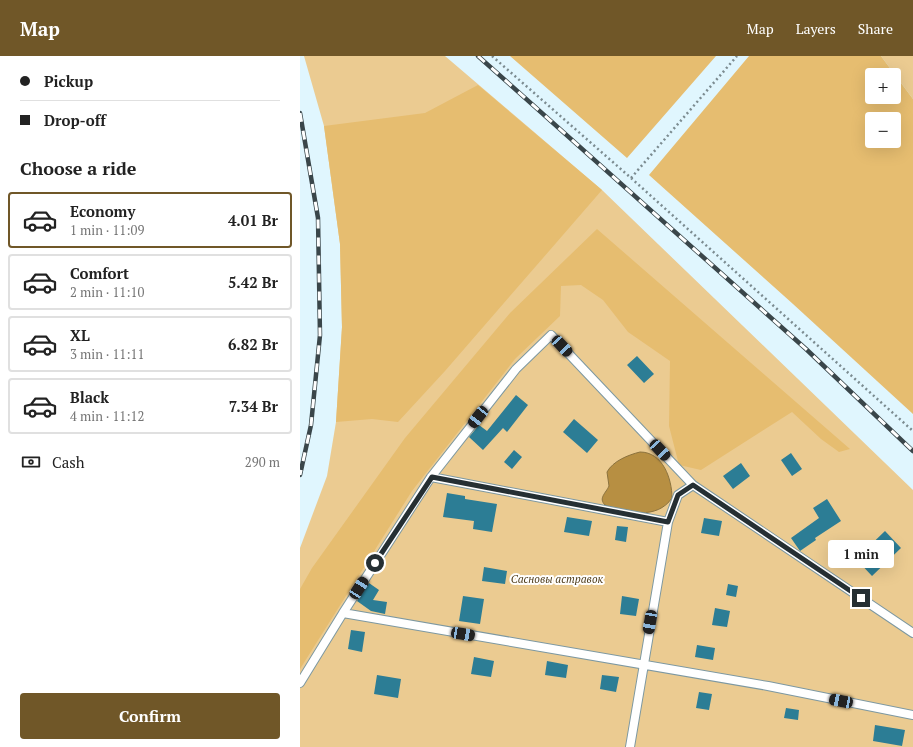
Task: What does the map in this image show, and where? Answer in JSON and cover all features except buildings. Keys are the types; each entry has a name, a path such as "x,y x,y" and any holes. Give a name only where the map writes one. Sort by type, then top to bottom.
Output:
{"lane":[{"path":"300,683 343,613 432,477 516,369 551,335 693,485 913,633"},
{"path":"432,477 668,522"},
{"path":"630,747 668,522 678,495 693,485"},
{"path":"343,613 768,686 913,715"}],"path":[{"path":"492,56 631,178 913,431"},
{"path":"631,178 737,56"}],"green space":[{"name":"Сасновы астравок","path":"304,56 445,56 602,190 913,490 913,747 300,747 300,548 327,476 336,422 342,327 340,244 324,126"},
{"path":"881,56 913,56 913,99 901,83 901,68 890,68"}],"shaded area":[{"path":"510,56 716,56 627,158"},
{"path":"749,56 881,56 890,68 865,68 865,104 901,104 901,83 913,99 913,414 649,175"},
{"path":"478,85 602,190 445,371 398,422 372,419 336,422 342,327 340,244 324,126 425,113"},
{"path":"597,229 850,449 839,452 821,439 792,412 701,470 679,465 669,426 670,361 628,332 603,300 581,285 561,286 560,316 515,359 412,491 300,669 300,589 312,568 405,438 510,313"},
{"path":"640,452 648,453 655,457 665,468 672,491 672,498 666,505 658,510 641,513 605,505 602,498 609,486 607,472 621,459"}],"railway":[{"path":"478,56 806,349 913,451"},
{"path":"300,113 318,218 320,335 311,425 300,475"}],"route":[{"path":"375,563 432,477 668,522 678,495 693,485 861,598"}]}
